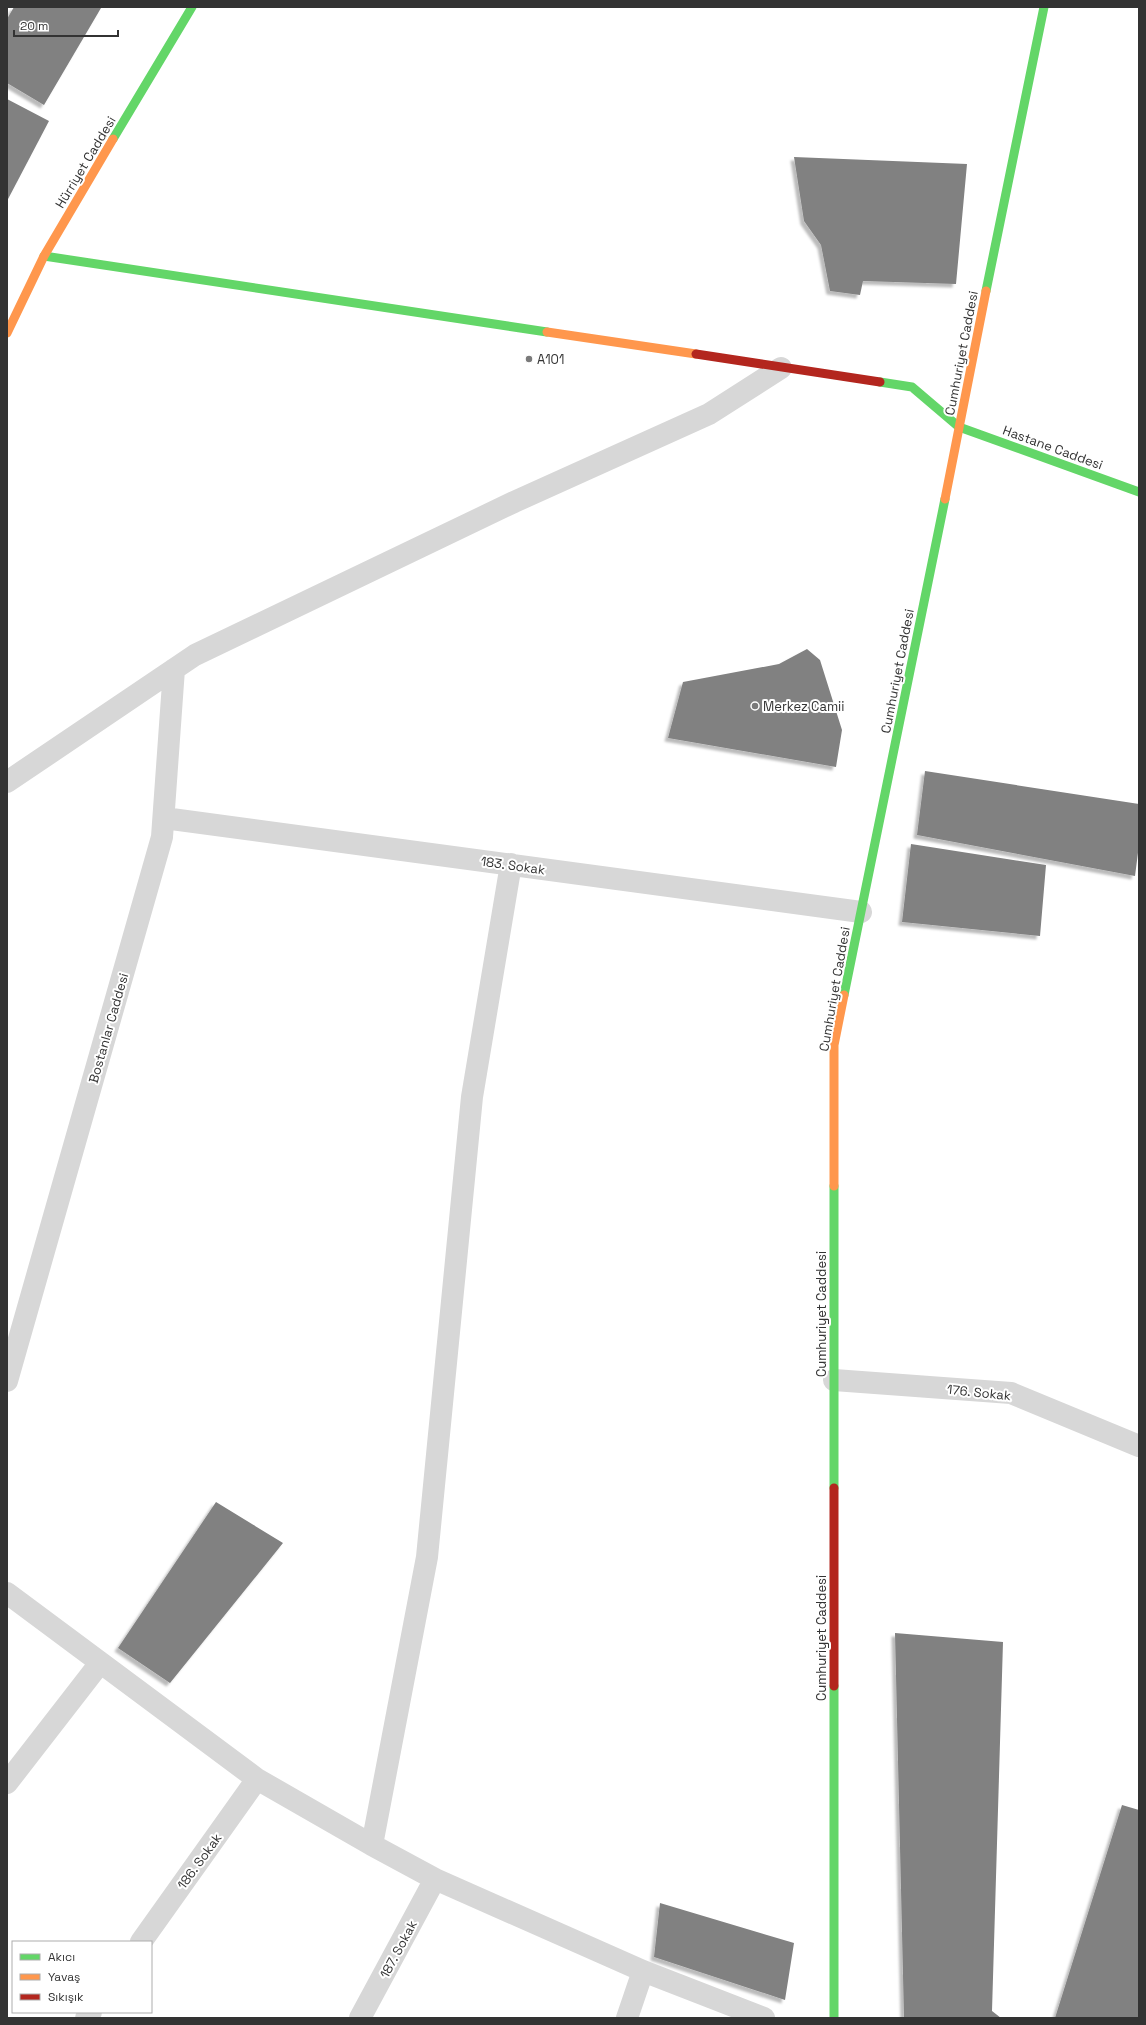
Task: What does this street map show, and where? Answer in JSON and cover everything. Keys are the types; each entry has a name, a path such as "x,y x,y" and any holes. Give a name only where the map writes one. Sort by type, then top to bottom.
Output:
{"street":[{"name":"Hürriyet Caddesi","path":"7,333 44,256 192,7"},
{"name":"Cumhuriyet Caddesi","path":"834,2018 834,1045 1044,7"},
{"path":"44,256 912,387 959,427"},
{"path":"7,782 195,655 514,502 709,414 781,368"},
{"name":"Hastane Caddesi","path":"959,427 1139,492"},
{"name":"Bostanlar Caddesi","path":"7,1381 162,837 174,669"},
{"name":"183. Sokak","path":"164,818 861,912"},
{"path":"372,1845 427,1557 472,1097 511,864"},
{"name":"176. Sokak","path":"834,1380 1011,1394 1139,1446"},
{"path":"7,1593 257,1779 372,1845 435,1879 643,1971 764,2018"},
{"path":"7,1783 100,1663"},
{"name":"186. Sokak","path":"142,1941 257,1779"},
{"name":"187. Sokak","path":"360,2018 435,1879"},
{"path":"627,2018 643,1971"}],"building":[{"path":"14,7 101,8 44,105 7,83 7,19"},
{"path":"7,99 49,121 7,201"},
{"path":"794,157 967,164 956,284 863,281 860,295 830,291 821,245 804,221"},
{"name":"Merkez Camii","path":"807,649 820,660 842,730 836,767 668,738 683,682 779,664"},
{"path":"925,771 1139,804 1139,845 1135,876 917,835"},
{"path":"911,844 1046,865 1040,936 902,922"},
{"path":"216,1502 283,1543 170,1683 118,1648"},
{"path":"895,1633 1003,1642 992,2011 1001,2018 904,2018"},
{"path":"1122,1805 1139,1810 1139,2018 1055,2018"},
{"path":"660,1903 794,1943 785,2000 654,1957"}],"traffic: fast":[{"path":"113,139 192,7"},
{"path":"986,291 1044,7"},
{"path":"44,256 547,332"},
{"path":"880,382 912,387 959,427 1139,492"},
{"path":"844,995 945,499"},
{"path":"834,1186 834,1488"},
{"path":"834,1686 834,2018"}],"traffic: slow":[{"path":"7,333 44,256 113,139"},
{"path":"945,499 986,291"},
{"path":"547,332 696,354"},
{"path":"834,1186 834,1045 844,995"}],"traffic: jam":[{"path":"696,354 880,382"},
{"path":"834,1488 834,1686"}],"place":[{"name":"A101","path":"529,359"},
{"name":"Merkez Camii","path":"755,706"}]}
